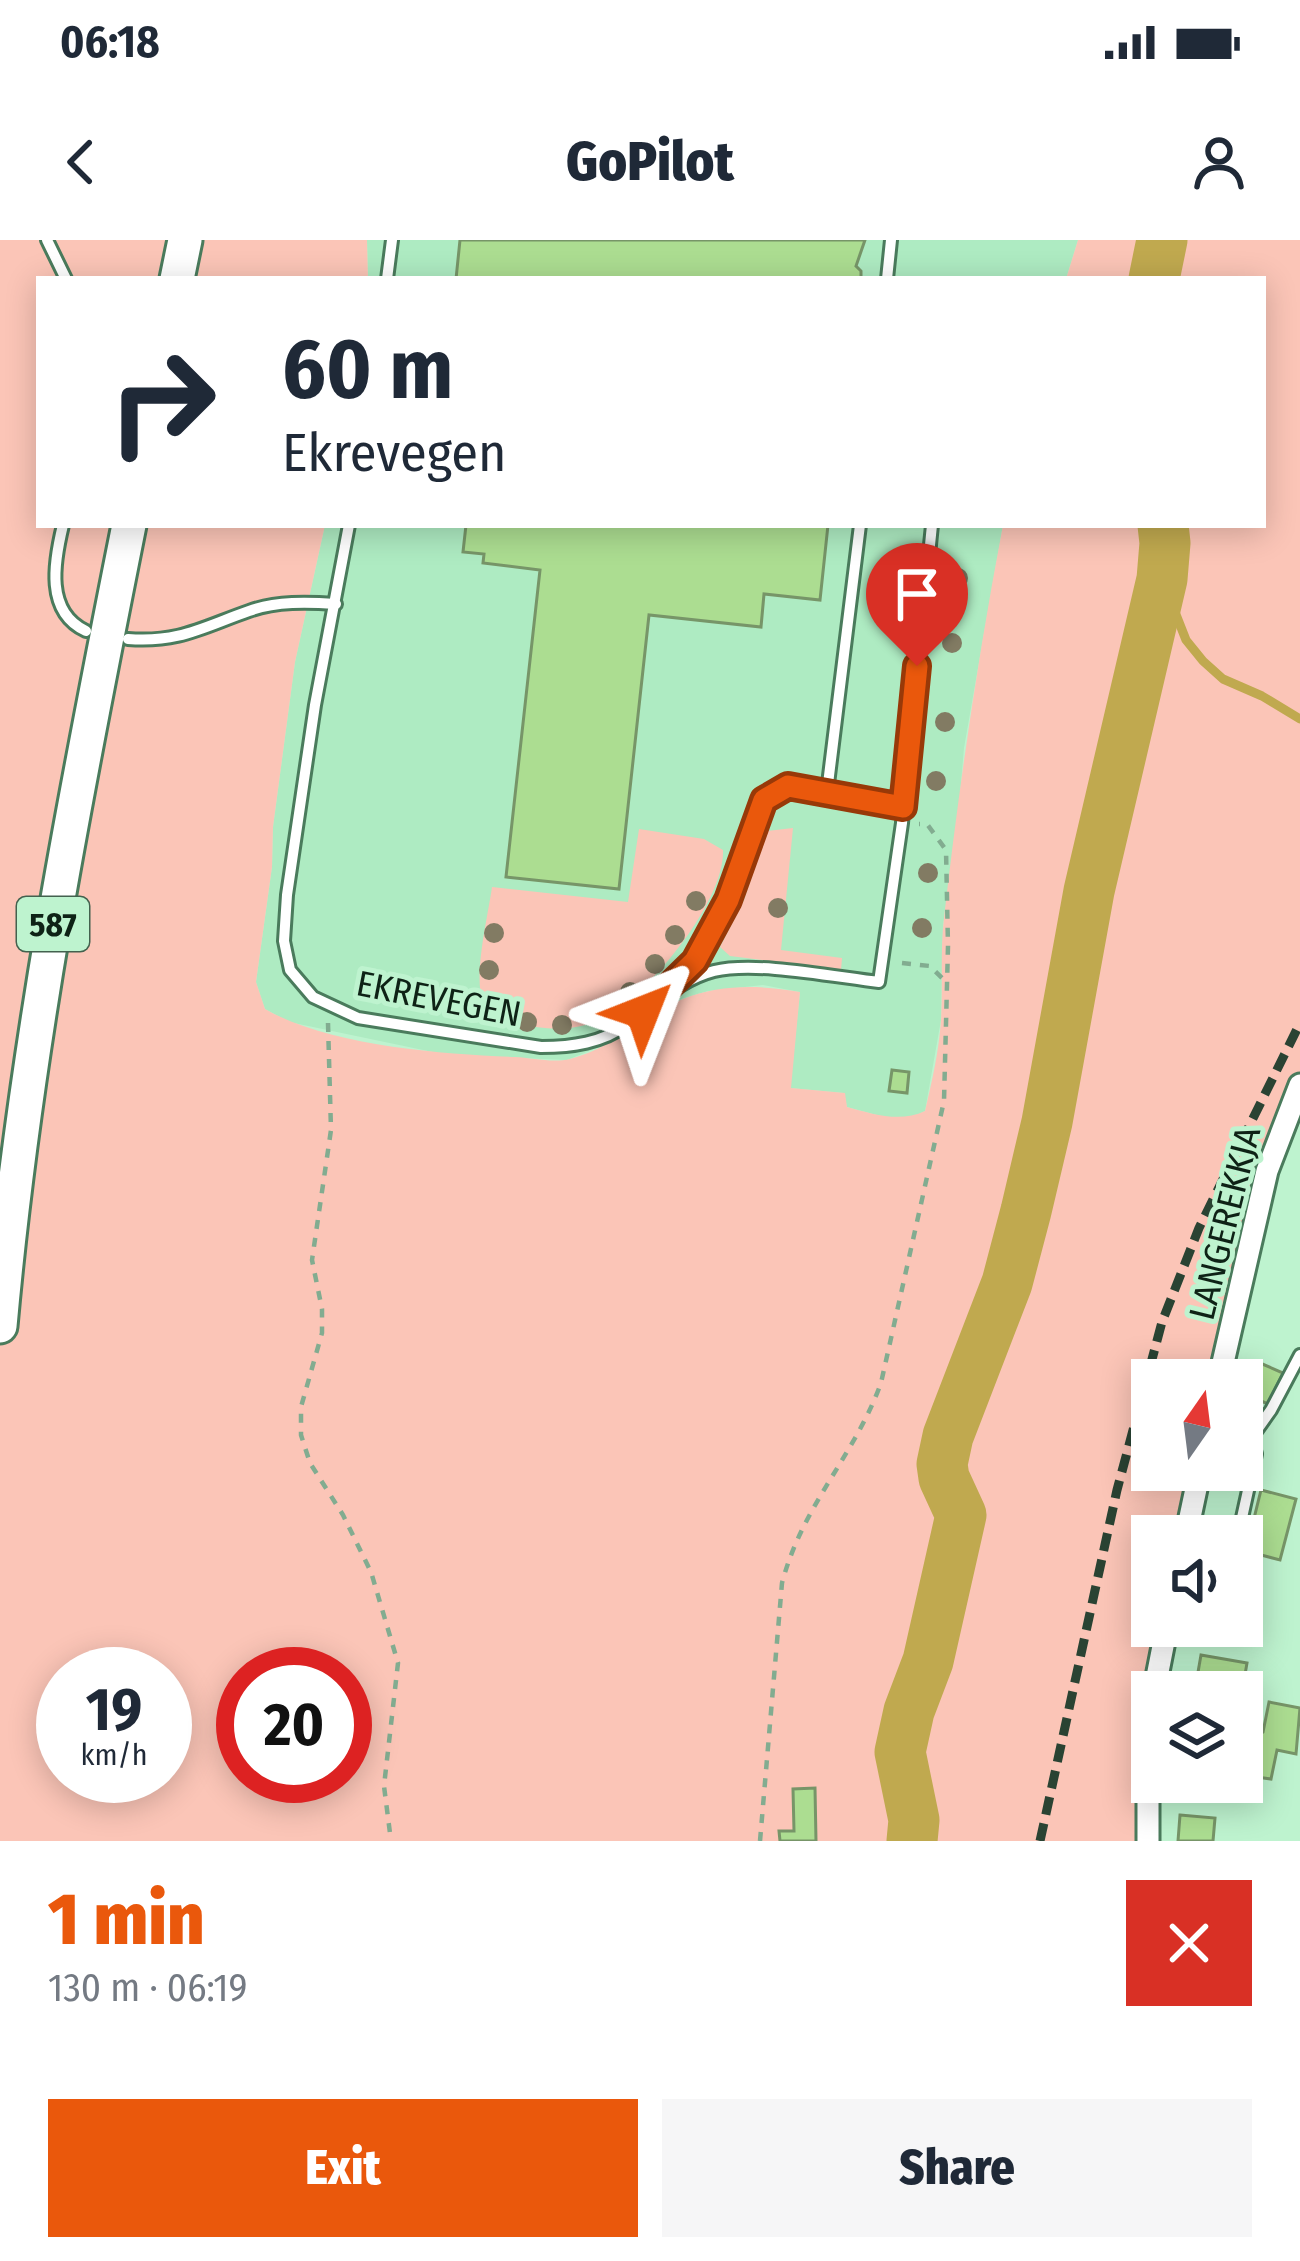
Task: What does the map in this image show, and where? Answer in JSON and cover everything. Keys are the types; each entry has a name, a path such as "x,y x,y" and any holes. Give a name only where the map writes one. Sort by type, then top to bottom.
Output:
{"main road":[{"path":"178,276 185,240"},
{"name":"587","path":"0,1326 43,978 128,528"}],"street":[{"name":"LANGEREKKJA","path":"1224,1359 1267,1171 1300,1084"},
{"path":"1148,1803 1148,1841"}],"lane":[{"path":"47,240 65,276"},
{"path":"387,276 392,240"},
{"path":"887,276 891,240"},
{"path":"63,528 56,595 71,624 86,631"},
{"name":"EKREVEGEN","path":"349,528 286,895 284,941 290,970 300,985 327,1006 358,1018 541,1048 570,1047 605,1037 627,1026 695,961 728,900 764,800 788,786 903,807"},
{"path":"827,792 860,528"},
{"path":"883,959 902,823 932,528"},
{"path":"128,640 176,639 253,609 303,602 336,604"},
{"name":"EKREVEGEN","path":"660,995 715,971 771,970 879,982 883,959"},
{"path":"1263,1420 1287,1385 1300,1355"}],"path":[{"path":"760,1841 782,1582 793,1542 868,1419 881,1383 944,1101 946,850 927,824 902,823"},
{"path":"883,959 930,966 948,984"},
{"path":"327,1006 331,1130 312,1260 322,1333 302,1407 301,1435 310,1463 371,1572 398,1663 384,1786 392,1841"}],"shaded area":[{"path":"0,240 367,240 368,276 36,276 36,528 324,528 295,662 273,827 256,982 265,1009 291,1022 353,1040 557,1061 601,1047 697,994 741,987 800,992 791,1088 845,1093 847,1107 896,1117 925,1111 935,1066 950,869 1002,528 1266,528 1266,276 1067,276 1078,240 1300,240 1300,1085 1225,1359 1131,1359 1131,1491 1196,1491 1190,1515 1131,1515 1131,1647 1165,1647 1163,1671 1131,1671 1131,1803 1151,1803 1148,1841 0,1841"},
{"path":"367,240 1078,240 1067,276 368,276"},
{"path":"324,528 1002,528 964,748 943,925 941,1020 925,1111 913,1117 884,1117 847,1107 844,1093 790,1088 800,992 763,985 681,999 622,1038 567,1060 447,1055 289,1022 265,1009 256,982 295,662"},
{"path":"793,828 781,950 842,958 841,970 730,956 720,947 744,900 767,831"},
{"path":"639,829 704,839 723,850 711,895 680,946 640,991 591,1023 540,1028 492,1013 482,999 480,974 492,887 628,902"}],"building":[{"path":"460,240 865,240 856,266 861,276 456,276"},
{"path":"466,528 828,528 820,600 764,594 761,627 649,615 619,889 506,877 540,570 483,563 484,554 463,552"},
{"path":"892,1070 909,1072 907,1093 889,1091"},
{"path":"1263,1364 1283,1373 1268,1404 1263,1402"},
{"path":"1261,1491 1296,1499 1280,1560 1263,1556 1263,1515 1255,1515"},
{"path":"1201,1655 1247,1663 1246,1671 1198,1671"},
{"path":"1269,1702 1300,1708 1296,1754 1277,1750 1271,1779 1263,1778 1263,1732"},
{"path":"815,1788 816,1841 780,1841 779,1831 794,1831 793,1789"},
{"path":"1180,1815 1215,1818 1213,1841 1178,1841"}],"waterway":[{"path":"1155,276 1162,240"},
{"path":"912,1841 914,1820 900,1752 928,1661 961,1515 942,1464 948,1436 1007,1283 1026,1211 1089,891 1162,579 1163,528"},
{"path":"1162,579 1186,640 1203,661 1223,679 1300,719"}],"railway":[{"path":"1040,1841 1117,1490 1162,1322 1199,1228 1300,1023"}],"route":[{"path":"643,1012 695,961 728,900 764,800 788,786 903,807 917,666"}]}
